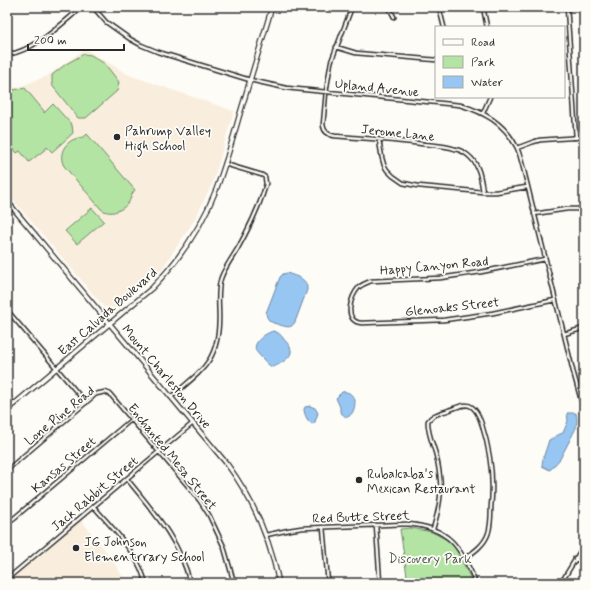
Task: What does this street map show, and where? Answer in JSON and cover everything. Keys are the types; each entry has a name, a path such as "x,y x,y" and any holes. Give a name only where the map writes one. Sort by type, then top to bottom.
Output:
{"main road":[{"name":"East Calvada Boulevard","path":"7,410 141,297 161,278 187,245 198,227 216,190 272,7"},
{"name":"Mount Charleston Drive","path":"7,201 238,478 255,509 266,535 275,566 278,583"}],"street":[{"path":"7,55 23,50 39,42 82,7"},
{"name":"Upland Avenue","path":"93,7 106,22 125,36 141,45 158,52 250,80 286,88 460,105 484,113 493,119 517,148 575,379 584,405"},
{"name":"Jerome Lane","path":"352,7 336,47 329,70 323,129 327,133 335,136 446,146 461,151 471,157 475,163 481,176 483,192"},
{"path":"388,7 394,17"},
{"path":"439,7 444,26"},
{"path":"483,7 487,26"},
{"path":"567,7 576,138"},
{"path":"336,47 356,53 435,60"},
{"path":"484,113 490,98"},
{"path":"517,148 540,140 584,137"},
{"path":"379,140 384,165 387,170 400,182 418,186 483,192 496,192 527,187"},
{"path":"171,397 205,368 216,348 219,330 219,294 221,278 249,226 266,184 262,175 225,164"},
{"path":"534,214 567,208 584,209"},
{"name":"Happy Canyon Road","path":"352,319 350,308 352,298 361,286 371,281 440,278 481,272 545,259"},
{"name":"Glenoaks Street","path":"352,319 358,323 444,320 493,313 555,300"},
{"path":"7,310 86,403"},
{"path":"564,334 584,328"},
{"name":"Lone Pine Road","path":"7,470 96,394 105,392"},
{"name":"Enchanted Mesa Street","path":"105,392 114,397 200,500 224,547 234,583"},
{"path":"7,395 14,404"},
{"path":"433,529 438,513 441,487 440,474 428,421 432,416 468,405 474,408 486,436 493,488 491,518 487,535 480,546 465,558"},
{"name":"Kansas Street","path":"7,524 132,419"},
{"name":"Jack Rabbit Street","path":"7,579 193,423"},
{"path":"127,479 154,512 170,536 185,564 190,583"},
{"path":"94,506 135,557 146,583"},
{"path":"376,525 380,583"},
{"name":"Red Butte Street","path":"266,535 288,530 323,527 416,525 433,529 450,539 465,558 476,583"},
{"path":"323,527 328,583"},
{"path":"561,583 584,545"},
{"path":"575,558 584,564"}],"shaded area":[{"name":"Pahrump Valley High School","path":"85,49 129,75 234,111 213,182 194,221 162,269 118,308 104,307 7,193 7,88 19,87 47,76"},
{"name":"JG Johnson Elementrrary School","path":"81,520 111,557 125,583 9,583 10,580"}],"green space":[{"path":"84,54 91,55 105,64 119,82 117,91 86,118 78,118 51,84 52,75 66,64"},
{"path":"25,88 44,111 44,113 53,104 72,125 73,133 52,152 47,147 29,162 20,151 17,153 7,141 7,91"},
{"path":"87,134 135,190 129,202 116,212 108,212 101,209 62,162 62,154 65,146 71,141"},
{"path":"92,208 104,221 77,244 65,231"},
{"name":"Discovery Park","path":"411,528 432,532 453,543 473,583 408,583 400,529"}],"water":[{"path":"287,273 304,280 307,286 307,290 295,322 289,327 271,322 266,313 280,277"},
{"path":"273,331 281,335 291,350 287,359 272,367 256,351 255,348 260,338"},
{"path":"342,392 350,393 355,400 354,410 348,417 340,412 340,407 336,398"},
{"path":"310,406 315,408 318,413 313,424 308,420 304,411 305,407"},
{"path":"567,413 576,413 576,428 560,459 550,470 542,466 549,440 563,433 568,421"}],"place":[{"name":"Pahrump Valley High School","path":"117,137"},
{"name":"Rubalcaba's Mexican Restaurant","path":"359,480"},
{"name":"JG Johnson Elementrrary School","path":"76,548"}]}
